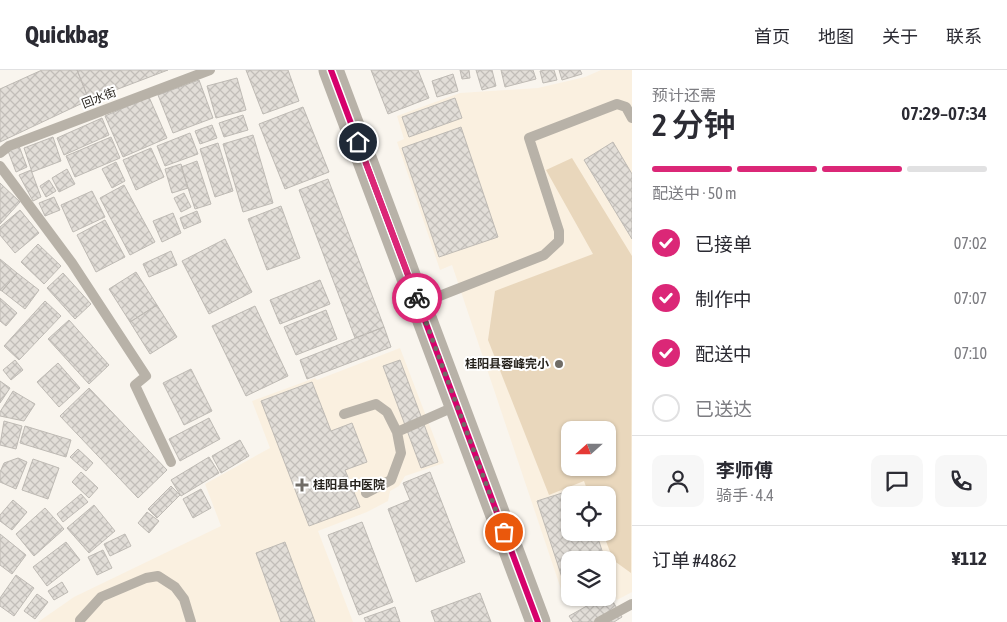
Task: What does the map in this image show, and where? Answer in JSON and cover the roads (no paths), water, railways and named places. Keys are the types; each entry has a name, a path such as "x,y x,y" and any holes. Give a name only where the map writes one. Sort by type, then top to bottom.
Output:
{"street":[{"path":"331,70 538,622"}],"lane":[{"name":"回水街","path":"0,153 9,146 210,70"},
{"path":"419,304 544,255 558,241 559,230 529,138 617,104 626,107 632,118"},
{"path":"0,166 72,263 146,376 136,385 171,462"},
{"path":"344,414 376,404 387,412 397,432 401,453 391,480 366,493"},
{"path":"397,432 457,406"},
{"path":"80,622 101,597 146,578 158,576 175,587 184,599 192,622"},
{"path":"599,622 632,604"}],"place":[{"name":"桂阳县蓉峰完小","path":"559,364"},
{"name":"桂阳县中医院","path":"302,485"}]}
